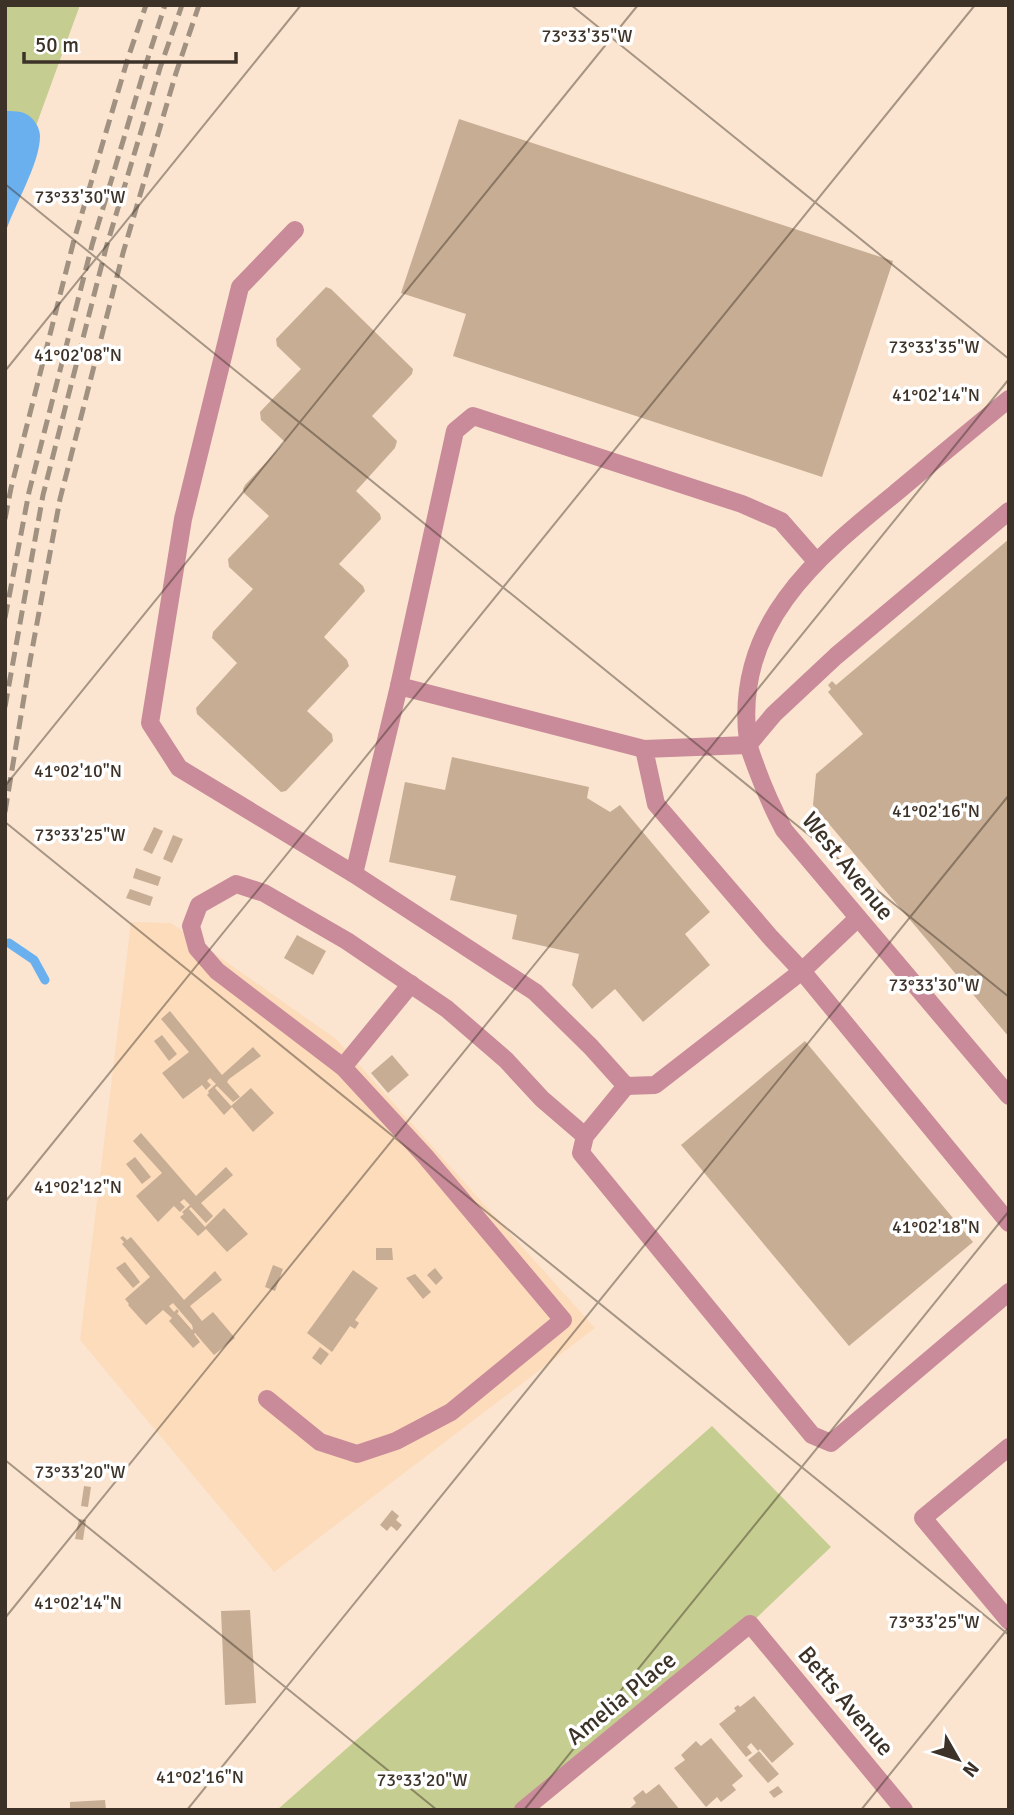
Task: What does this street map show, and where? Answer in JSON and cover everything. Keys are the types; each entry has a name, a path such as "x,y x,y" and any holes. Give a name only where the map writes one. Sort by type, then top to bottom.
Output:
{"street":[{"path":"295,230 240,287 183,519 150,723 179,768 354,874 535,992 626,1086"},
{"name":"West Avenue","path":"1009,400 817,561 781,605 760,645 750,673 745,706 748,745 765,791 784,830 1009,1096"},
{"path":"354,874 455,431 473,416 742,504 781,521 817,561"},
{"path":"399,686 644,749 748,745 774,715 836,656 1009,511"},
{"path":"644,749 656,804 802,971 1009,1223"},
{"path":"267,1399 320,1443 357,1454 396,1441 451,1412 563,1320 425,1156 342,1067 217,971 197,948 191,926 199,905 236,884 264,893 347,941 447,1009 506,1060 542,1099 585,1136"},
{"path":"858,918 802,971 655,1085 626,1086 585,1136 582,1153 812,1435 831,1443 1009,1292"},
{"path":"342,1067 411,984"},
{"path":"1009,1447 923,1518 1009,1621"},
{"name":"Amelia Place","path":"523,1810 750,1623"},
{"name":"Betts Avenue","path":"750,1623 904,1810"}],"shaded area":[{"path":"131,922 171,923 336,1039 595,1328 274,1572 80,1340"}],"green space":[{"path":"5,5 80,5 33,134 5,224"},
{"path":"712,1426 831,1547 750,1624 525,1810 277,1810"}],"water":[{"path":"5,111 29,116 36,124 40,136 36,159 5,234"}],"building":[{"path":"459,119 893,261 822,477 453,356 466,314 401,293"},
{"path":"326,287 413,369 412,374 372,416 397,441 395,448 356,491 380,514 381,519 339,564 365,591 324,637 347,660 349,666 307,711 332,734 333,741 286,791 281,792 197,714 196,708 237,663 212,638 213,632 253,589 229,567 228,559 269,516 243,489 285,442 261,420 260,412 301,369 277,346 276,339"},
{"path":"1009,539 1009,1037 813,805 816,774 863,734 828,692 831,689 828,685 832,681 836,685"},
{"path":"452,757 589,787 587,798 610,812 620,805 710,912 685,934 710,965 643,1022 615,989 592,1009 572,985 579,954 512,939 517,915 450,900 456,876 389,862 405,782 445,790"},
{"path":"154,827 163,831 152,854 143,850"},
{"path":"173,835 183,839 172,863 163,859"},
{"path":"136,868 161,877 158,886 133,878"},
{"path":"130,889 153,897 150,906 126,898"},
{"path":"297,935 326,951 313,975 284,958"},
{"path":"170,1011 222,1075 253,1047 261,1056 227,1082 240,1097 233,1102 217,1086 215,1088 231,1106 251,1088 274,1113 253,1132 232,1107 224,1115 207,1095 216,1084 210,1078 207,1081 211,1085 206,1090 202,1085 183,1099 162,1073 189,1052 161,1019"},
{"path":"162,1035 177,1054 169,1061 154,1041"},
{"path":"805,1041 973,1242 849,1346 681,1145"},
{"path":"392,1055 409,1075 388,1093 371,1073"},
{"path":"141,1133 196,1196 226,1167 233,1175 201,1203 213,1216 206,1223 191,1207 189,1209 205,1227 224,1208 248,1234 227,1252 206,1229 198,1236 180,1217 190,1205 184,1199 180,1202 185,1207 180,1212 174,1206 158,1222 136,1196 162,1173 133,1141"},
{"path":"135,1157 151,1177 142,1184 126,1164"},
{"path":"123,1236 127,1240 131,1237 184,1300 215,1271 222,1280 190,1306 202,1321 213,1312 235,1338 214,1355 195,1333 200,1342 193,1348 169,1321 172,1318 163,1310 146,1325 125,1299 150,1277 120,1238","holes":["173,1303 192,1325 192,1330 177,1313 177,1309 174,1312 169,1306"]},
{"path":"376,1248 392,1248 393,1260 376,1260"},
{"path":"125,1262 140,1282 133,1288 116,1268"},
{"path":"273,1265 283,1269 275,1291 265,1287"},
{"path":"435,1268 443,1278 436,1285 427,1275"},
{"path":"353,1270 378,1288 355,1320 359,1323 355,1329 350,1326 332,1352 307,1333"},
{"path":"415,1274 431,1292 423,1299 406,1278"},
{"path":"320,1347 329,1354 321,1365 312,1358"},
{"path":"84,1486 91,1487 88,1507 81,1506"},
{"path":"392,1510 399,1516 396,1520 402,1525 397,1531 391,1526 387,1531 380,1525"},
{"path":"79,1519 86,1520 83,1540 75,1539"},
{"path":"250,1610 256,1703 225,1705 221,1611"},
{"path":"754,1696 794,1744 772,1763 751,1743 747,1747 752,1753 746,1757 719,1724 736,1711 734,1708 738,1705 740,1707"},
{"path":"711,1738 743,1776 732,1785 736,1790 721,1802 717,1797 706,1807 674,1768 685,1760 681,1755 696,1741 701,1746"},
{"path":"759,1751 779,1774 768,1783 748,1760"},
{"path":"659,1784 680,1810 628,1810 636,1803 633,1798 643,1790 646,1794"},
{"path":"778,1786 783,1792 774,1798 769,1792"},
{"path":"105,1800 106,1810 70,1810 70,1802"}],"waterway":[{"path":"9,943 34,960 45,980"}],"railway":[{"path":"5,519 74,240 146,5"},
{"path":"5,618 29,492 92,245 165,5"},
{"path":"5,707 43,495 106,248 160,68 182,5"},
{"path":"5,812 60,499 123,253 199,5"}]}
